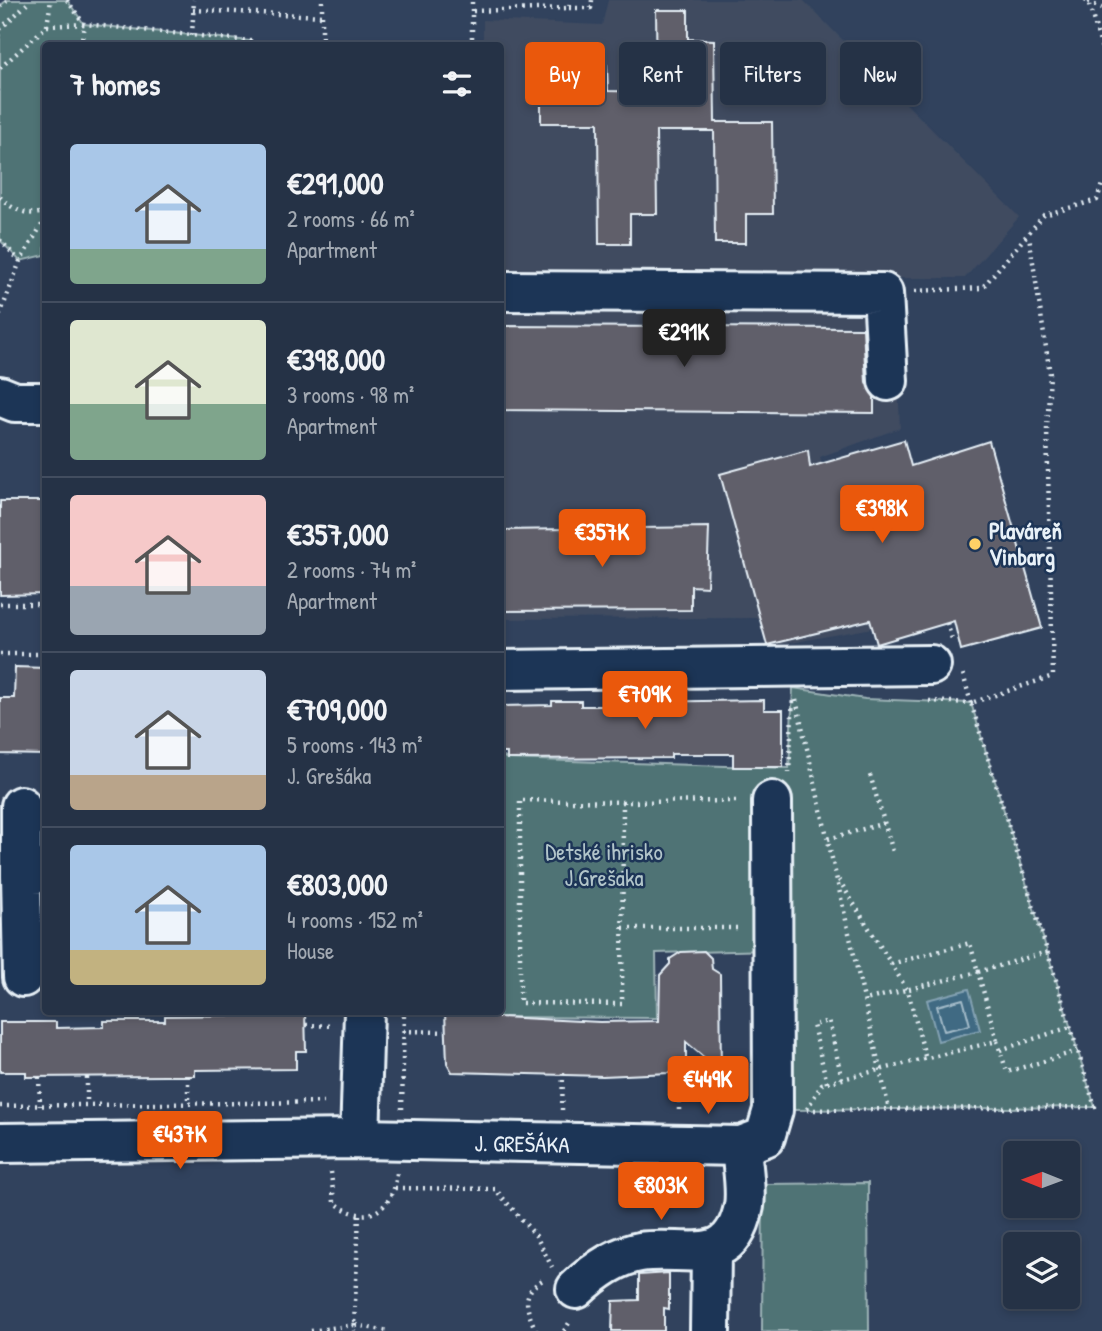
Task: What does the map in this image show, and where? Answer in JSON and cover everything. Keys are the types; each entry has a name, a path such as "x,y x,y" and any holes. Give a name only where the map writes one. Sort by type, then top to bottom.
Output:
{"street":[{"path":"504,291 883,293 888,382"},
{"path":"0,397 15,402 42,402"},
{"path":"504,670 931,665"},
{"path":"566,1283 639,1252 710,1252 732,1236 744,1205 741,1146 765,1137 773,1110 772,801"},
{"path":"22,806 33,873 23,977"},
{"path":"346,1019 360,1139"},
{"name":"J. GREŠÁKA","path":"0,1143 360,1139 401,1142 741,1146"},
{"path":"710,1252 710,1331"}],"path":[{"path":"47,26 51,0"},
{"path":"67,0 84,24 82,42"},
{"path":"192,35 194,0"},
{"path":"322,0 322,42"},
{"path":"472,0 472,42"},
{"path":"569,8 570,0"},
{"path":"472,11 591,8 592,0"},
{"path":"1087,1 1102,8"},
{"path":"1087,1 1102,49"},
{"path":"0,29 27,4"},
{"path":"193,10 322,16"},
{"path":"0,68 47,26 84,24 252,42"},
{"path":"883,293 982,288 1030,236 1044,215 1097,200 1102,184"},
{"path":"0,197 2,204 10,209 42,212"},
{"path":"0,314 20,261 42,225"},
{"path":"799,1110 1095,1107 971,703 1053,676 1047,429 1050,374 1030,236"},
{"path":"0,240 20,261"},
{"path":"0,604 42,604"},
{"path":"0,654 42,654"},
{"path":"793,688 889,1109"},
{"path":"870,775 894,855"},
{"path":"623,802 622,1003 520,1003 520,800 772,801"},
{"path":"828,839 885,823"},
{"path":"836,876 908,990 926,1060"},
{"path":"622,929 772,928"},
{"path":"891,964 970,943 1006,1072 1077,1051"},
{"path":"864,1000 1047,952"},
{"path":"401,1142 404,1015"},
{"path":"306,1025 346,1019"},
{"path":"336,1039 346,1019"},
{"path":"827,1083 813,1025 829,1021 842,1079"},
{"path":"1000,1049 1070,1027"},
{"path":"404,1031 446,1032"},
{"path":"807,1110 822,1084 997,1041"},
{"path":"679,1072 679,1110"},
{"path":"562,1110 563,1073"},
{"path":"188,1076 188,1104"},
{"path":"39,1077 40,1106"},
{"path":"87,1077 87,1105"},
{"path":"0,1106 333,1102"},
{"path":"331,1192 334,1202 346,1212 359,1215 382,1208 395,1191 495,1189 536,1236 566,1283"},
{"path":"354,1328 359,1215"},
{"path":"311,1331 354,1328 389,1331"}],"shaded area":[{"path":"608,0 803,0 845,42 840,42 840,105 908,105 1019,217 965,278 504,279 504,42 483,42 483,20 602,25"},
{"path":"504,306 895,309 900,428 820,457 873,628 768,647 759,618 504,619"}],"green space":[{"path":"7,0 67,0 84,24 253,42 42,42 42,256 20,261 0,240 0,6"},
{"name":"Detské ihrisko J.Grešaka","path":"793,688 865,699 971,703 1095,1107 792,1110 772,950 656,953 657,1018 498,1017 504,1015 504,757 789,768"},
{"path":"868,1183 869,1331 762,1331 763,1184"}],"water":[{"path":"969,989 980,1030 938,1041 927,1000"}],"building":[{"path":"656,10 688,10 688,39 714,40 715,122 772,122 773,214 746,214 746,243 715,243 714,131 656,131 657,214 630,214 630,244 599,244 598,123 541,123 541,105 605,105 605,65 608,91 619,91 619,105 706,105 706,42 656,42"},
{"path":"504,326 863,328 866,382 874,397 874,413 504,410"},
{"path":"904,440 911,466 989,441 1042,628 961,650 954,621 877,644 870,620 767,645 720,474 808,450 810,467"},
{"path":"0,501 42,501 42,594 0,595"},
{"path":"709,527 707,587 691,586 691,610 504,611 504,530"},
{"path":"15,667 42,668 42,755 0,754 0,698 14,698"},
{"path":"764,700 764,710 783,710 783,767 733,767 733,754 671,754 671,758 507,759 507,753 504,753 504,706 552,705 552,701 581,701 581,706 642,706 642,702"},
{"path":"704,951 711,958 712,969 720,974 721,1072 686,1042 686,1071 670,1073 603,1076 452,1072 447,1063 445,1015 498,1015 600,1022 659,1021 660,975 670,964 670,959 681,952"},
{"path":"305,1015 306,1051 296,1051 296,1069 195,1070 195,1076 26,1077 26,1072 0,1072 0,1022 56,1022 56,1028 104,1027 104,1021 165,1021 165,1016"},
{"path":"669,1273 669,1309 664,1308 664,1331 612,1331 613,1301 639,1300 639,1275"}],"place":[{"name":"Plaváreň Vinbarg","path":"975,544"}]}
